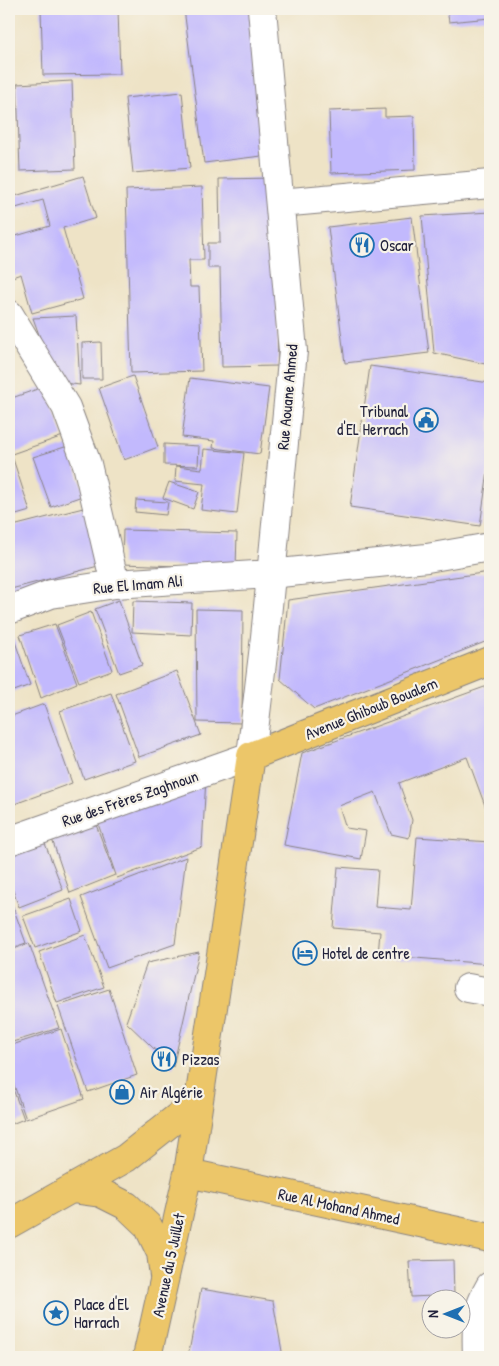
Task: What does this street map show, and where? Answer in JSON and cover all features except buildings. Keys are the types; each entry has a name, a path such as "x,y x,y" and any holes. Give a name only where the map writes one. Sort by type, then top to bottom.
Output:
{"main road":[{"name":"Avenue Ghiboub Boualem","path":"251,756 490,661"},
{"name":"Avenue du 5 Juillet","path":"147,1357 188,1174 251,756"},
{"path":"9,1224 126,1158 199,1100"},
{"name":"Rue Al Mohand Ahmed","path":"188,1174 490,1238"},
{"path":"72,1189 100,1193 127,1206 148,1226 160,1253 164,1282"}],"street":[{"name":"Rue Aouane Ahmed","path":"251,756 265,637 293,351 262,9"},
{"path":"280,203 490,184"},
{"path":"9,314 66,407 87,464 115,584"},
{"name":"Rue El Imam Ali","path":"9,610 51,594 115,584 270,574 427,558 490,547"},
{"name":"Rue des Frères Zaghnoun","path":"9,841 251,756"},
{"path":"477,1357 476,1327 478,1310 490,1286"}],"place":[{"name":"Oscar","path":"362,245"},
{"name":"Tribunal d'EL Herrach","path":"426,420"},
{"name":"Hotel de centre","path":"305,953"},
{"name":"Pizzas","path":"164,1059"},
{"name":"Air Algérie","path":"122,1092"},
{"name":"Place d'El Harrach","path":"56,1313"}]}
